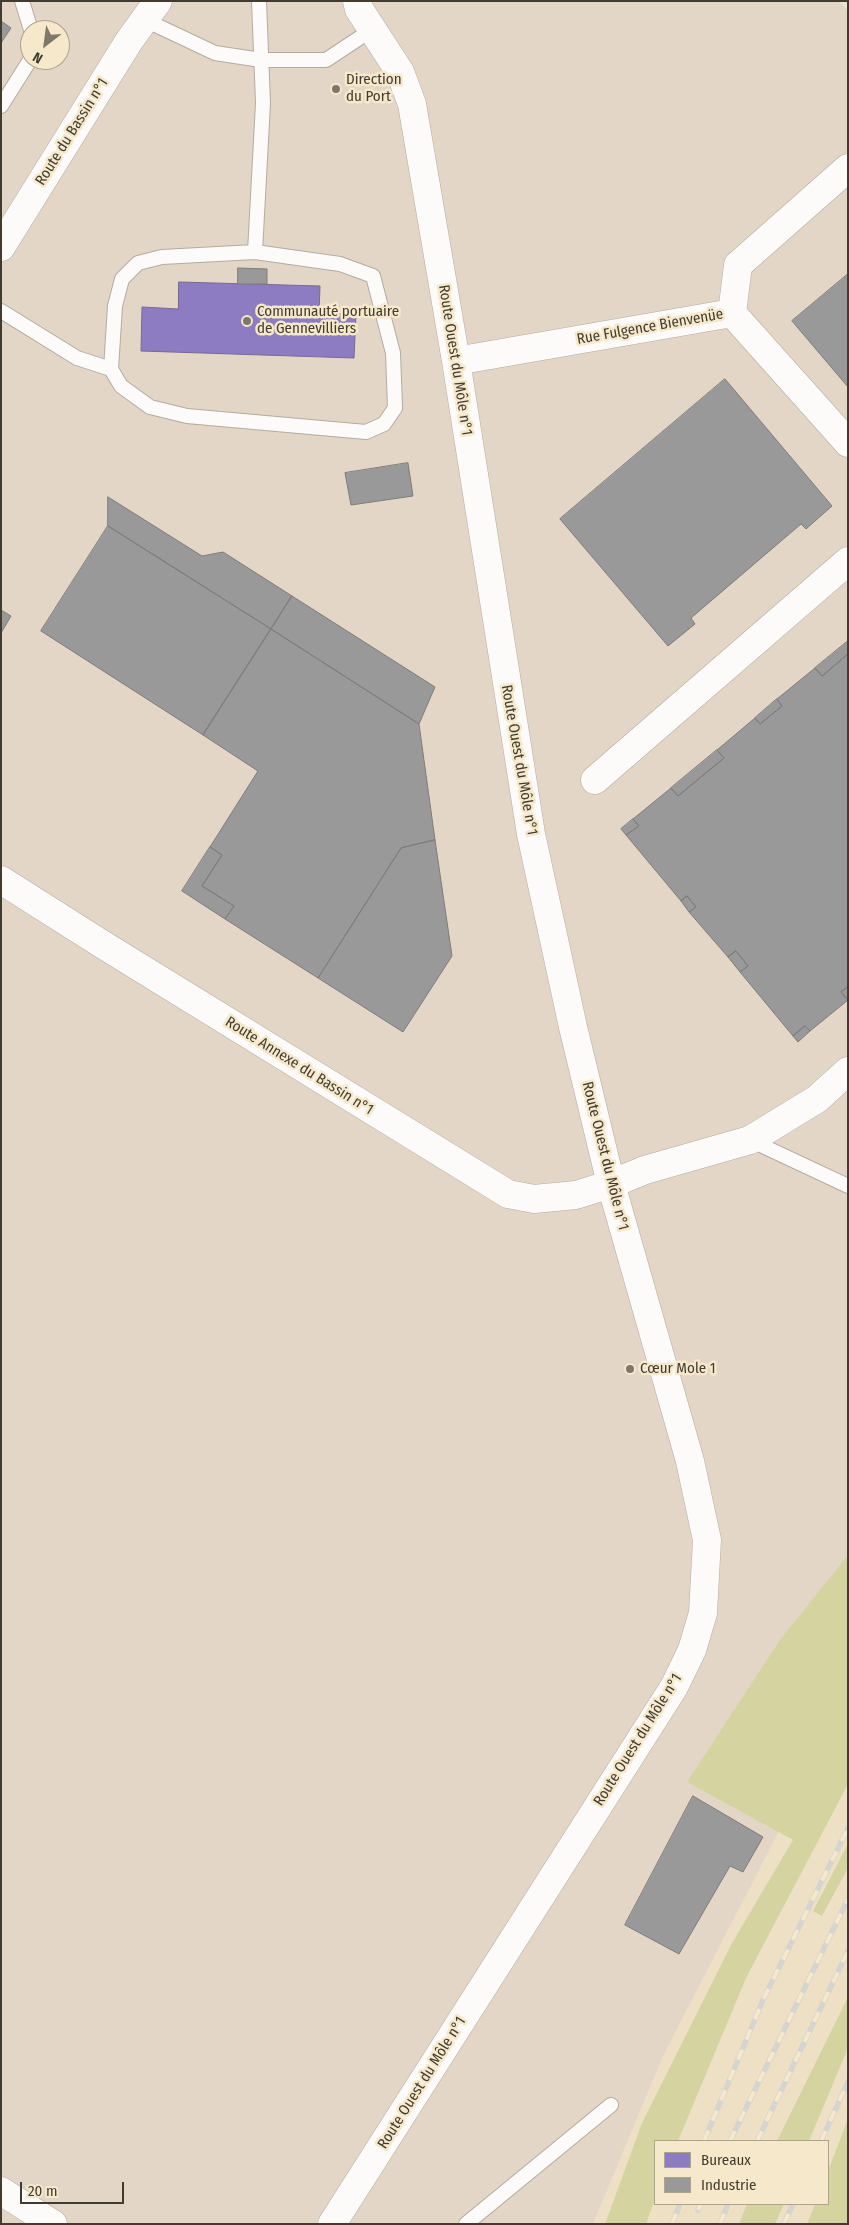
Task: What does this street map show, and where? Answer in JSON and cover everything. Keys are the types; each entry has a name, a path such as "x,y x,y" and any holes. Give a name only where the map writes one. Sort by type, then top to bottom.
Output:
{"street":[{"name":"Route Ouest du Môle n°1","path":"332,2224 674,1687 692,1650 702,1613 707,1540 690,1461 611,1184 573,1027 531,834 456,361 412,104 400,72 357,1"},
{"name":"Route du Bassin n°1","path":"1,247 128,41 152,11"},
{"path":"732,312 738,264 848,168"},
{"name":"Rue Fulgence Bienvenüe","path":"456,361 732,312 848,443"},
{"path":"595,780 848,561"},
{"name":"Route Annexe du Bassin n°1","path":"1,880 508,1194 534,1198 576,1195 611,1184"},
{"path":"611,1184 645,1170 750,1140 816,1099 848,1071"},
{"path":"1,2191 53,2224"}],"lane":[{"path":"22,1 29,20"},
{"path":"255,252 263,103 259,1"},
{"path":"152,11 215,53 261,60 326,60 373,29"},
{"path":"1,106 24,70"},
{"path":"255,252 340,264 373,276 394,353 395,408 384,424 366,432 187,416 150,407 121,386 111,369 115,306 122,278 138,263 162,257 255,252"},
{"path":"1,311 77,358 111,369"},
{"path":"750,1140 848,1186"},
{"path":"466,2224 610,2105"}],"shaded area":[{"path":"1,1 839,1 848,11 848,1698 663,2056 593,2224 1,2224"},
{"path":"848,1555 848,1784 746,1978 678,2140 654,2140 654,2202 646,2224 605,2224 642,2123 732,1943 793,1840 687,1782 780,1640"},
{"path":"848,1698 848,2224 593,2224 663,2056"},
{"path":"848,1844 848,1868 822,1916 813,1911"},
{"path":"848,1997 848,2048 809,2140 777,2140"},
{"path":"848,2119 848,2224 807,2224 815,2205 829,2205 829,2168"},
{"path":"747,2205 784,2205 775,2224 739,2224"}],"building: Bureaux":[{"path":"179,282 320,286 319,313 356,314 354,358 141,351 142,307 178,309"}],"building: Industrie":[{"path":"1,21 11,28 1,43"},
{"path":"238,268 267,269 267,284 238,284"},
{"path":"848,274 848,387 792,321"},
{"path":"725,379 832,506 806,529 801,524 691,618 695,624 668,646 560,519"},
{"path":"408,463 413,496 351,505 345,473"},
{"path":"108,497 202,556 223,552 292,596 271,629 108,526"},
{"path":"108,526 271,629 203,735 41,631"},
{"path":"292,596 435,687 419,724 271,629"},
{"path":"1,610 11,616 1,633"},
{"path":"271,629 419,724 435,840 401,848 318,978 225,919 234,906 202,886 222,855 210,847 258,771 203,735"},
{"path":"848,641 848,654 822,676 815,668"},
{"path":"848,654 848,987 841,992 848,1000 810,1031 805,1026 793,1036 740,972 748,966 736,951 728,957 689,912 696,907 687,896 681,901 626,835 639,826 633,819 671,788 678,796 724,758 717,750 755,718 760,724 782,706 777,699 815,668 822,676"},
{"path":"777,699 782,706 760,724 755,718"},
{"path":"717,750 724,758 678,796 671,788"},
{"path":"633,819 639,826 626,835 621,829"},
{"path":"435,840 452,956 403,1032 318,978 401,848"},
{"path":"210,847 222,855 202,886 234,906 225,919 182,891"},
{"path":"687,896 696,907 689,912 681,901"},
{"path":"736,951 748,966 740,972 728,957"},
{"path":"848,987 848,1000 841,992"},
{"path":"805,1026 810,1031 798,1042 793,1036"},
{"path":"693,1796 763,1837 743,1872 730,1866 679,1954 625,1925"}],"railway":[{"path":"704,2140 763,2000 848,1828"},
{"path":"730,2140 848,1899"},
{"path":"757,2140 848,1951"},
{"path":"821,2140 848,2082"},
{"path":"672,2224 680,2205"},
{"path":"698,2210 700,2205"},
{"path":"720,2224 728,2205"},
{"path":"784,2224 793,2205"}],"place":[{"name":"Direction du Port","path":"336,89"},
{"name":"Communauté portuaire de Gennevilliers","path":"247,321"},
{"name":"Cœur Mole 1","path":"630,1369"}]}
